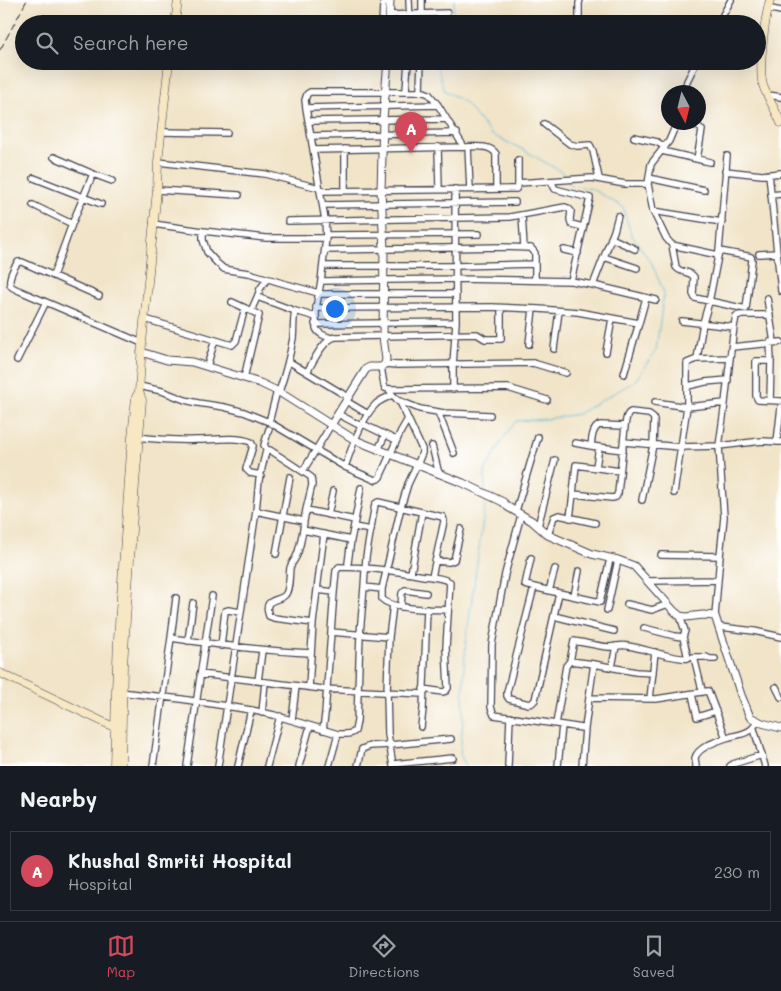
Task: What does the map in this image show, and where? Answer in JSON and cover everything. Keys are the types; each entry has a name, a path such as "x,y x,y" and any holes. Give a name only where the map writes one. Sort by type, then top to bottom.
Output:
{"main road":[{"path":"176,15 178,0"},
{"path":"766,21 770,6 774,0"},
{"path":"114,766 118,729 135,437 142,400 139,389 141,352 168,70"},
{"path":"761,70 764,88 781,123"},
{"path":"0,673 118,729"},
{"path":"118,729 121,766"}],"street":[{"path":"388,0 390,15 447,13"},
{"path":"382,15 383,5 388,0"},
{"path":"409,0 410,14"},
{"path":"422,0 422,14"},
{"path":"579,15 580,0"},
{"path":"723,15 731,0"},
{"path":"770,6 781,10"},
{"path":"387,70 383,120 381,190 384,234 382,323 386,359 383,365 384,385 400,401 420,409 444,413 490,415"},
{"path":"406,91 407,70"},
{"path":"420,91 421,70"},
{"path":"686,85 692,70"},
{"path":"331,338 317,331 315,320 326,237 323,205 306,108 307,94 310,92 420,91 429,94 466,147 470,189"},
{"path":"768,95 781,97"},
{"path":"306,108 438,105"},
{"path":"309,121 446,119"},
{"path":"544,124 570,144 578,146 590,145 593,151 596,178"},
{"path":"674,130 651,164 649,181 650,197 654,211 666,238 672,245 676,267 678,270 692,274 694,277 693,297 746,312 770,315"},
{"path":"696,159 702,130"},
{"path":"162,132 227,133"},
{"path":"311,136 457,134"},
{"path":"634,137 657,142 663,149 710,162"},
{"path":"313,150 438,147 487,148 495,152 496,189"},
{"path":"438,147 438,189"},
{"path":"345,149 345,190"},
{"path":"697,360 719,253 727,156"},
{"path":"54,157 112,181"},
{"path":"158,162 265,174 320,189 381,190 516,189 518,186 518,160"},
{"path":"725,171 751,174 781,173"},
{"path":"53,276 93,174"},
{"path":"769,174 781,291"},
{"path":"34,178 102,204"},
{"path":"518,183 596,178 625,184 649,181 704,190"},
{"path":"551,181 555,189 590,198 571,281"},
{"path":"453,389 456,322 455,189"},
{"path":"157,190 239,195"},
{"path":"771,195 781,194"},
{"path":"323,205 515,202"},
{"path":"33,205 72,224"},
{"path":"288,221 510,217 568,208 571,211 571,224 583,227"},
{"path":"654,211 722,222"},
{"path":"522,215 524,247"},
{"path":"593,285 618,216"},
{"path":"153,224 266,238 384,234 479,234"},
{"path":"204,231 204,246 210,258 224,269 249,273 326,295 456,294"},
{"path":"611,238 635,249"},
{"path":"672,245 751,257 746,312"},
{"path":"325,250 524,247 534,250 535,280"},
{"path":"564,250 578,253"},
{"path":"759,254 777,253"},
{"path":"604,257 637,268"},
{"path":"99,296 22,262 16,264 10,280 13,288 142,343"},
{"path":"323,266 535,264"},
{"path":"145,319 232,345 236,341 248,310 267,279"},
{"path":"321,281 384,279 571,281 656,300"},
{"path":"258,295 260,298 315,320 382,323 456,322"},
{"path":"624,374 646,298"},
{"path":"768,298 772,342 770,400"},
{"path":"17,360 46,302"},
{"path":"232,302 259,315 244,378"},
{"path":"316,308 456,307 533,309 578,312 639,323"},
{"path":"307,372 324,345 331,338 335,337 477,334 485,339 501,339 501,308"},
{"path":"529,344 533,309"},
{"path":"269,422 288,361 293,338 295,311"},
{"path":"554,349 559,311"},
{"path":"746,312 736,316 719,446 724,517 715,616 750,717 762,723 781,728"},
{"path":"606,352 612,319"},
{"path":"682,321 734,327"},
{"path":"207,366 216,340"},
{"path":"732,346 781,342"},
{"path":"141,352 168,360 192,362 260,383 278,391 355,440 455,480 503,502 548,534 592,554 634,566 680,616 685,632 683,637 703,692"},
{"path":"674,493 687,407 687,363 697,360 730,358"},
{"path":"288,361 368,414"},
{"path":"771,361 756,361 756,396 758,400 781,401"},
{"path":"304,471 366,369 370,367 383,365 533,364 566,372"},
{"path":"688,386 728,380"},
{"path":"345,467 355,440 368,414 390,392 508,388 547,400"},
{"path":"139,389 162,391 185,400 244,412 269,422 345,467 375,480 380,477 396,440 408,419"},
{"path":"400,401 422,449 422,453 408,484 401,507 382,589 382,599 383,602 401,607 448,610"},
{"path":"655,402 687,407 725,403"},
{"path":"624,442 680,447 719,446 762,441 779,442 781,407"},
{"path":"438,412 454,453"},
{"path":"573,494 616,497 627,416 629,413 649,414 652,415 654,420 653,445 642,500"},
{"path":"338,414 396,440"},
{"path":"591,446 597,426 625,426"},
{"path":"268,429 264,445 267,450 304,471 311,477 312,481 303,530 296,557 291,565 287,593 283,597 272,600 267,609 268,614 279,620 313,622"},
{"path":"378,450 385,435"},
{"path":"135,437 247,440 253,446 246,468 247,471 260,475"},
{"path":"538,437 517,512 492,644 490,708 494,715 585,728"},
{"path":"575,443 623,450"},
{"path":"432,446 439,474"},
{"path":"596,467 598,447"},
{"path":"218,766 260,475 267,450"},
{"path":"429,470 435,458"},
{"path":"538,526 555,460"},
{"path":"570,518 576,465 620,471"},
{"path":"276,554 290,477"},
{"path":"348,563 361,488"},
{"path":"328,515 333,491"},
{"path":"119,692 251,710 280,716 338,734 352,734 355,731 357,721 360,634 365,567 376,503 440,515 444,518 432,577"},
{"path":"306,510 356,520"},
{"path":"256,512 304,521"},
{"path":"411,573 422,512"},
{"path":"548,534 554,517 560,515 595,523"},
{"path":"354,527 371,530"},
{"path":"435,561 449,562 454,560 461,529"},
{"path":"303,530 351,540"},
{"path":"309,687 313,622 324,534"},
{"path":"661,555 720,556"},
{"path":"531,558 525,585 600,602 607,571 614,559"},
{"path":"607,610 615,573 614,559"},
{"path":"200,674 326,689 387,692 446,691 448,688 446,648 450,582 387,569 339,567 336,572 334,592 326,689 325,714 323,730"},
{"path":"549,591 555,569"},
{"path":"607,571 615,573"},
{"path":"574,596 579,572"},
{"path":"648,581 718,580"},
{"path":"364,587 382,589"},
{"path":"534,587 507,696 509,699 529,704 532,704 535,700 560,593"},
{"path":"317,590 334,592"},
{"path":"401,607 402,593 405,590 426,593"},
{"path":"187,766 212,596"},
{"path":"153,766 176,598"},
{"path":"188,641 193,603"},
{"path":"627,604 652,610 668,604"},
{"path":"393,605 389,637 387,692 388,734 393,765 453,758"},
{"path":"422,728 426,609"},
{"path":"221,646 225,611 241,612"},
{"path":"554,616 614,631"},
{"path":"680,616 715,616"},
{"path":"720,627 754,631 781,637"},
{"path":"644,628 683,637"},
{"path":"331,632 389,637"},
{"path":"171,638 236,648 311,654"},
{"path":"558,766 559,725 566,666 570,661 574,641 611,647 626,645 686,659 706,657 715,659"},
{"path":"612,667 616,646"},
{"path":"262,650 262,713"},
{"path":"650,699 655,652"},
{"path":"570,661 653,673"},
{"path":"582,766 594,664"},
{"path":"292,720 296,686"},
{"path":"776,687 781,697"},
{"path":"589,698 650,699 708,691 726,738"},
{"path":"692,694 697,717 716,712"},
{"path":"238,766 251,710"},
{"path":"267,766 280,716"},
{"path":"508,766 510,717"},
{"path":"757,721 754,729 765,766"},
{"path":"299,766 310,726"},
{"path":"696,766 695,758 700,751 711,743 754,729"},
{"path":"329,766 338,734"},
{"path":"358,766 362,749 370,746 451,739"},
{"path":"730,766 762,755"}],"waterway":[{"path":"453,15 455,0"},
{"path":"438,70 444,90 465,103 492,135 524,150 565,174 566,177"},
{"path":"485,491 485,471 503,439 516,421 578,414 635,381 656,350 664,293 652,264 631,234 623,207 592,189 571,185 569,182"},
{"path":"466,766 460,754 466,641 486,498"}],"railway":[{"path":"19,15 27,0"},
{"path":"0,50 15,22"}],"place":[{"name":"Khushal Smriti Hospital","path":"411,153"}]}
